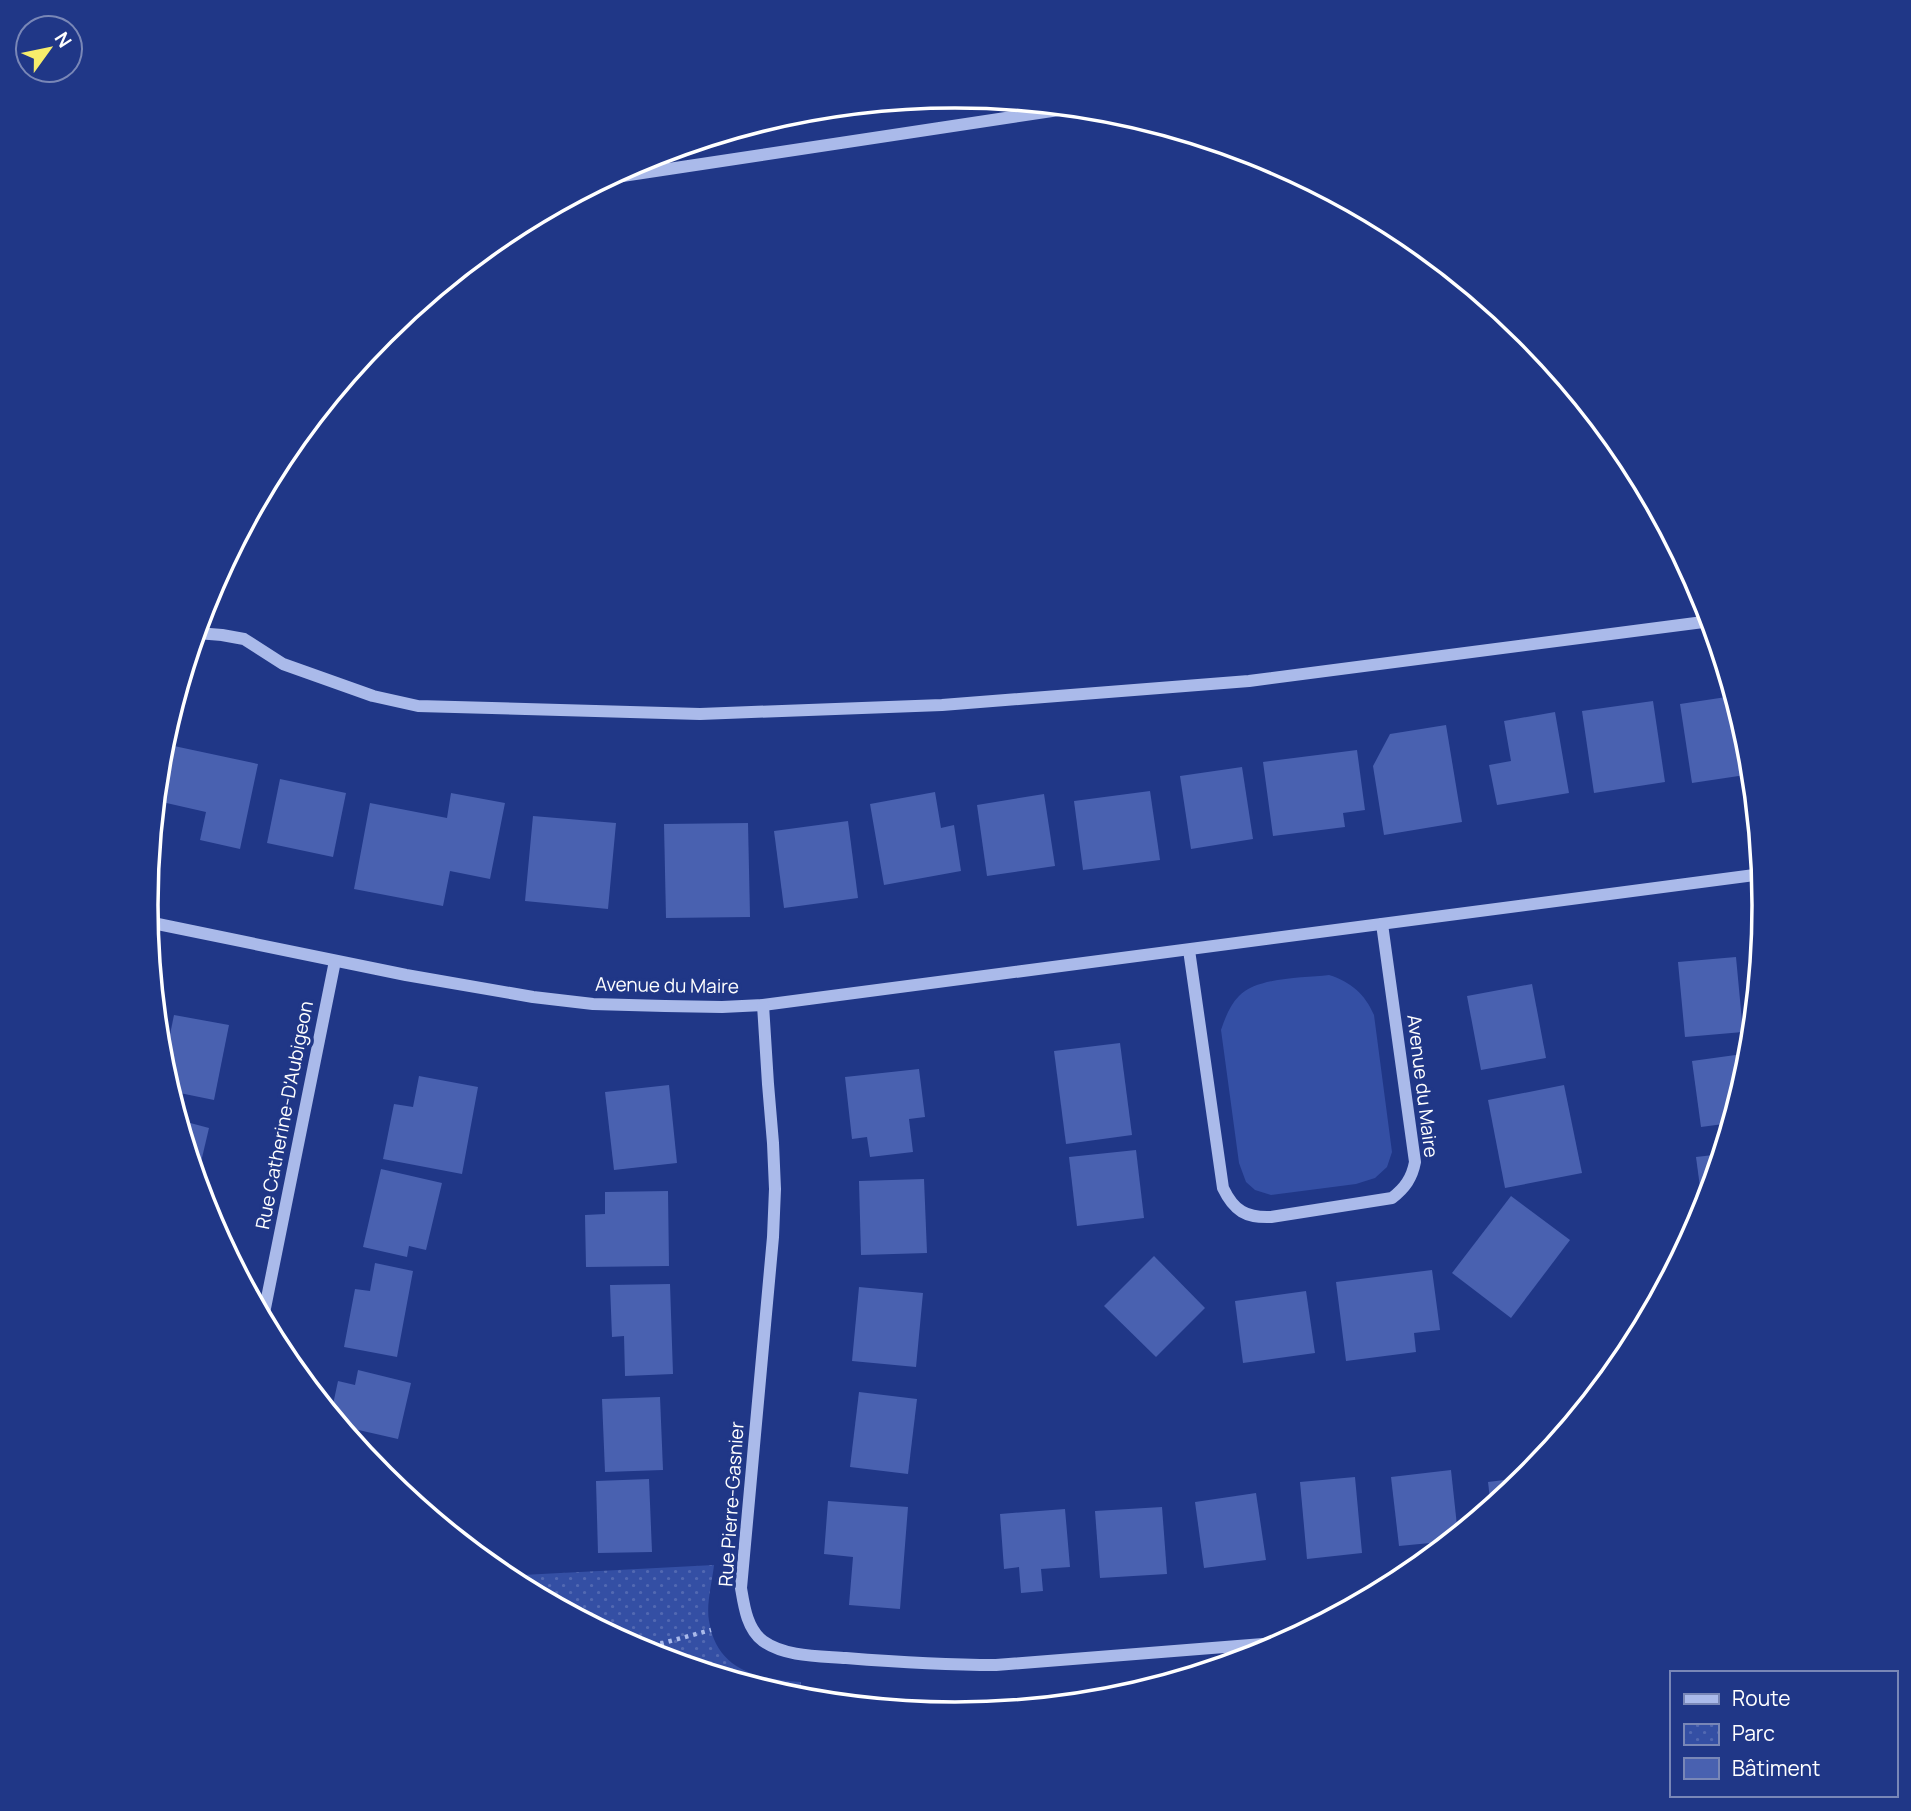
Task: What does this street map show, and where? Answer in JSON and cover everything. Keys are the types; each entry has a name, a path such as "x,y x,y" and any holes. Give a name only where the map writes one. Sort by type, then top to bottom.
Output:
{"street":[{"path":"646,171 1028,112"},
{"path":"207,634 244,639 283,664 373,696 418,706 700,714 942,705 1249,681 1700,622"},
{"name":"Avenue du Maire","path":"159,924 335,961 533,997 593,1004 722,1007 763,1005 1751,875"},
{"name":"Avenue du Maire","path":"1189,950 1223,1188 1228,1199 1246,1214 1259,1218 1271,1217 1392,1198 1401,1191 1413,1173 1415,1162 1382,924"},
{"name":"Rue Catherine-D'Aubigeon","path":"266,1305 335,961"},
{"name":"Rue Pierre-Gasnier","path":"763,1005 775,1189 741,1588 750,1625 762,1640 781,1650 901,1663 951,1665 996,1665 1253,1645"}],"path":[{"path":"656,1644 711,1630"}],"green space":[{"path":"1329,975 1356,990 1374,1015 1392,1152 1387,1167 1375,1178 1356,1184 1271,1195 1255,1190 1246,1182 1239,1163 1221,1030 1233,1003 1247,990 1281,979"},
{"path":"714,1565 708,1614 713,1638 721,1651 730,1661 755,1675 801,1682 801,1687 749,1675 699,1660 651,1642 557,1596 524,1575"}],"building":[{"path":"1724,697 1742,776 1692,783 1680,704"},
{"path":"1653,701 1665,782 1594,793 1582,711"},
{"path":"1555,712 1569,793 1497,805 1489,765 1511,761 1504,721"},
{"path":"1446,725 1462,822 1384,835 1373,766 1390,734"},
{"path":"175,746 258,764 240,849 200,840 206,812 165,803"},
{"path":"1357,750 1365,810 1343,813 1345,827 1273,836 1263,762"},
{"path":"1242,767 1253,839 1191,849 1180,776"},
{"path":"280,779 346,793 333,857 267,843"},
{"path":"1150,791 1160,860 1083,870 1074,801"},
{"path":"935,792 941,828 954,825 961,871 884,885 870,804"},
{"path":"451,793 505,803 490,879 450,871 443,906 354,889 370,803 447,818"},
{"path":"1044,794 1055,866 987,876 977,805"},
{"path":"533,816 616,823 608,909 525,901"},
{"path":"848,821 858,898 784,908 774,831"},
{"path":"748,823 750,917 666,918 664,824"},
{"path":"1736,957 1742,1032 1685,1037 1678,962"},
{"path":"1532,984 1546,1058 1481,1070 1467,996"},
{"path":"174,1015 229,1025 214,1100 182,1093 170,1036"},
{"path":"1120,1043 1132,1135 1066,1144 1054,1051"},
{"path":"1738,1055 1721,1124 1701,1127 1692,1061"},
{"path":"919,1069 925,1117 909,1119 913,1152 870,1157 867,1137 852,1139 845,1077"},
{"path":"419,1076 478,1087 462,1174 383,1159 394,1104 413,1107"},
{"path":"669,1085 677,1163 614,1170 605,1092"},
{"path":"1564,1085 1582,1173 1505,1188 1488,1100"},
{"path":"189,1123 209,1128 201,1162"},
{"path":"1136,1150 1144,1218 1077,1226 1069,1157"},
{"path":"1712,1155 1701,1187 1700,1187 1696,1157"},
{"path":"381,1169 442,1183 426,1250 409,1246 407,1257 363,1247"},
{"path":"924,1179 927,1253 861,1255 859,1181"},
{"path":"668,1191 669,1266 586,1267 585,1215 605,1214 605,1192"},
{"path":"1511,1196 1570,1240 1511,1318 1452,1273"},
{"path":"1154,1256 1205,1308 1156,1357 1104,1306"},
{"path":"375,1263 413,1271 397,1357 344,1347 355,1289 370,1291"},
{"path":"1432,1270 1440,1330 1414,1333 1416,1352 1346,1361 1336,1282"},
{"path":"670,1284 673,1374 625,1376 624,1336 612,1337 610,1285"},
{"path":"859,1287 923,1293 916,1367 852,1361"},
{"path":"1306,1291 1315,1353 1243,1363 1235,1301"},
{"path":"358,1370 411,1383 398,1439 354,1429 333,1403 338,1381 355,1385"},
{"path":"859,1392 917,1399 908,1474 850,1467"},
{"path":"660,1397 663,1470 605,1472 602,1399"},
{"path":"1451,1470 1457,1525 1434,1543 1399,1546 1391,1477"},
{"path":"1355,1477 1362,1553 1307,1559 1300,1482"},
{"path":"649,1479 652,1552 598,1553 596,1481"},
{"path":"1508,1480 1490,1497 1488,1482"},
{"path":"1256,1493 1266,1560 1204,1568 1195,1502"},
{"path":"828,1501 908,1507 900,1609 849,1605 853,1557 824,1554"},
{"path":"1162,1507 1167,1574 1100,1578 1095,1511"},
{"path":"1065,1509 1070,1567 1041,1569 1043,1591 1021,1593 1019,1567 1004,1569 1000,1514"}]}
